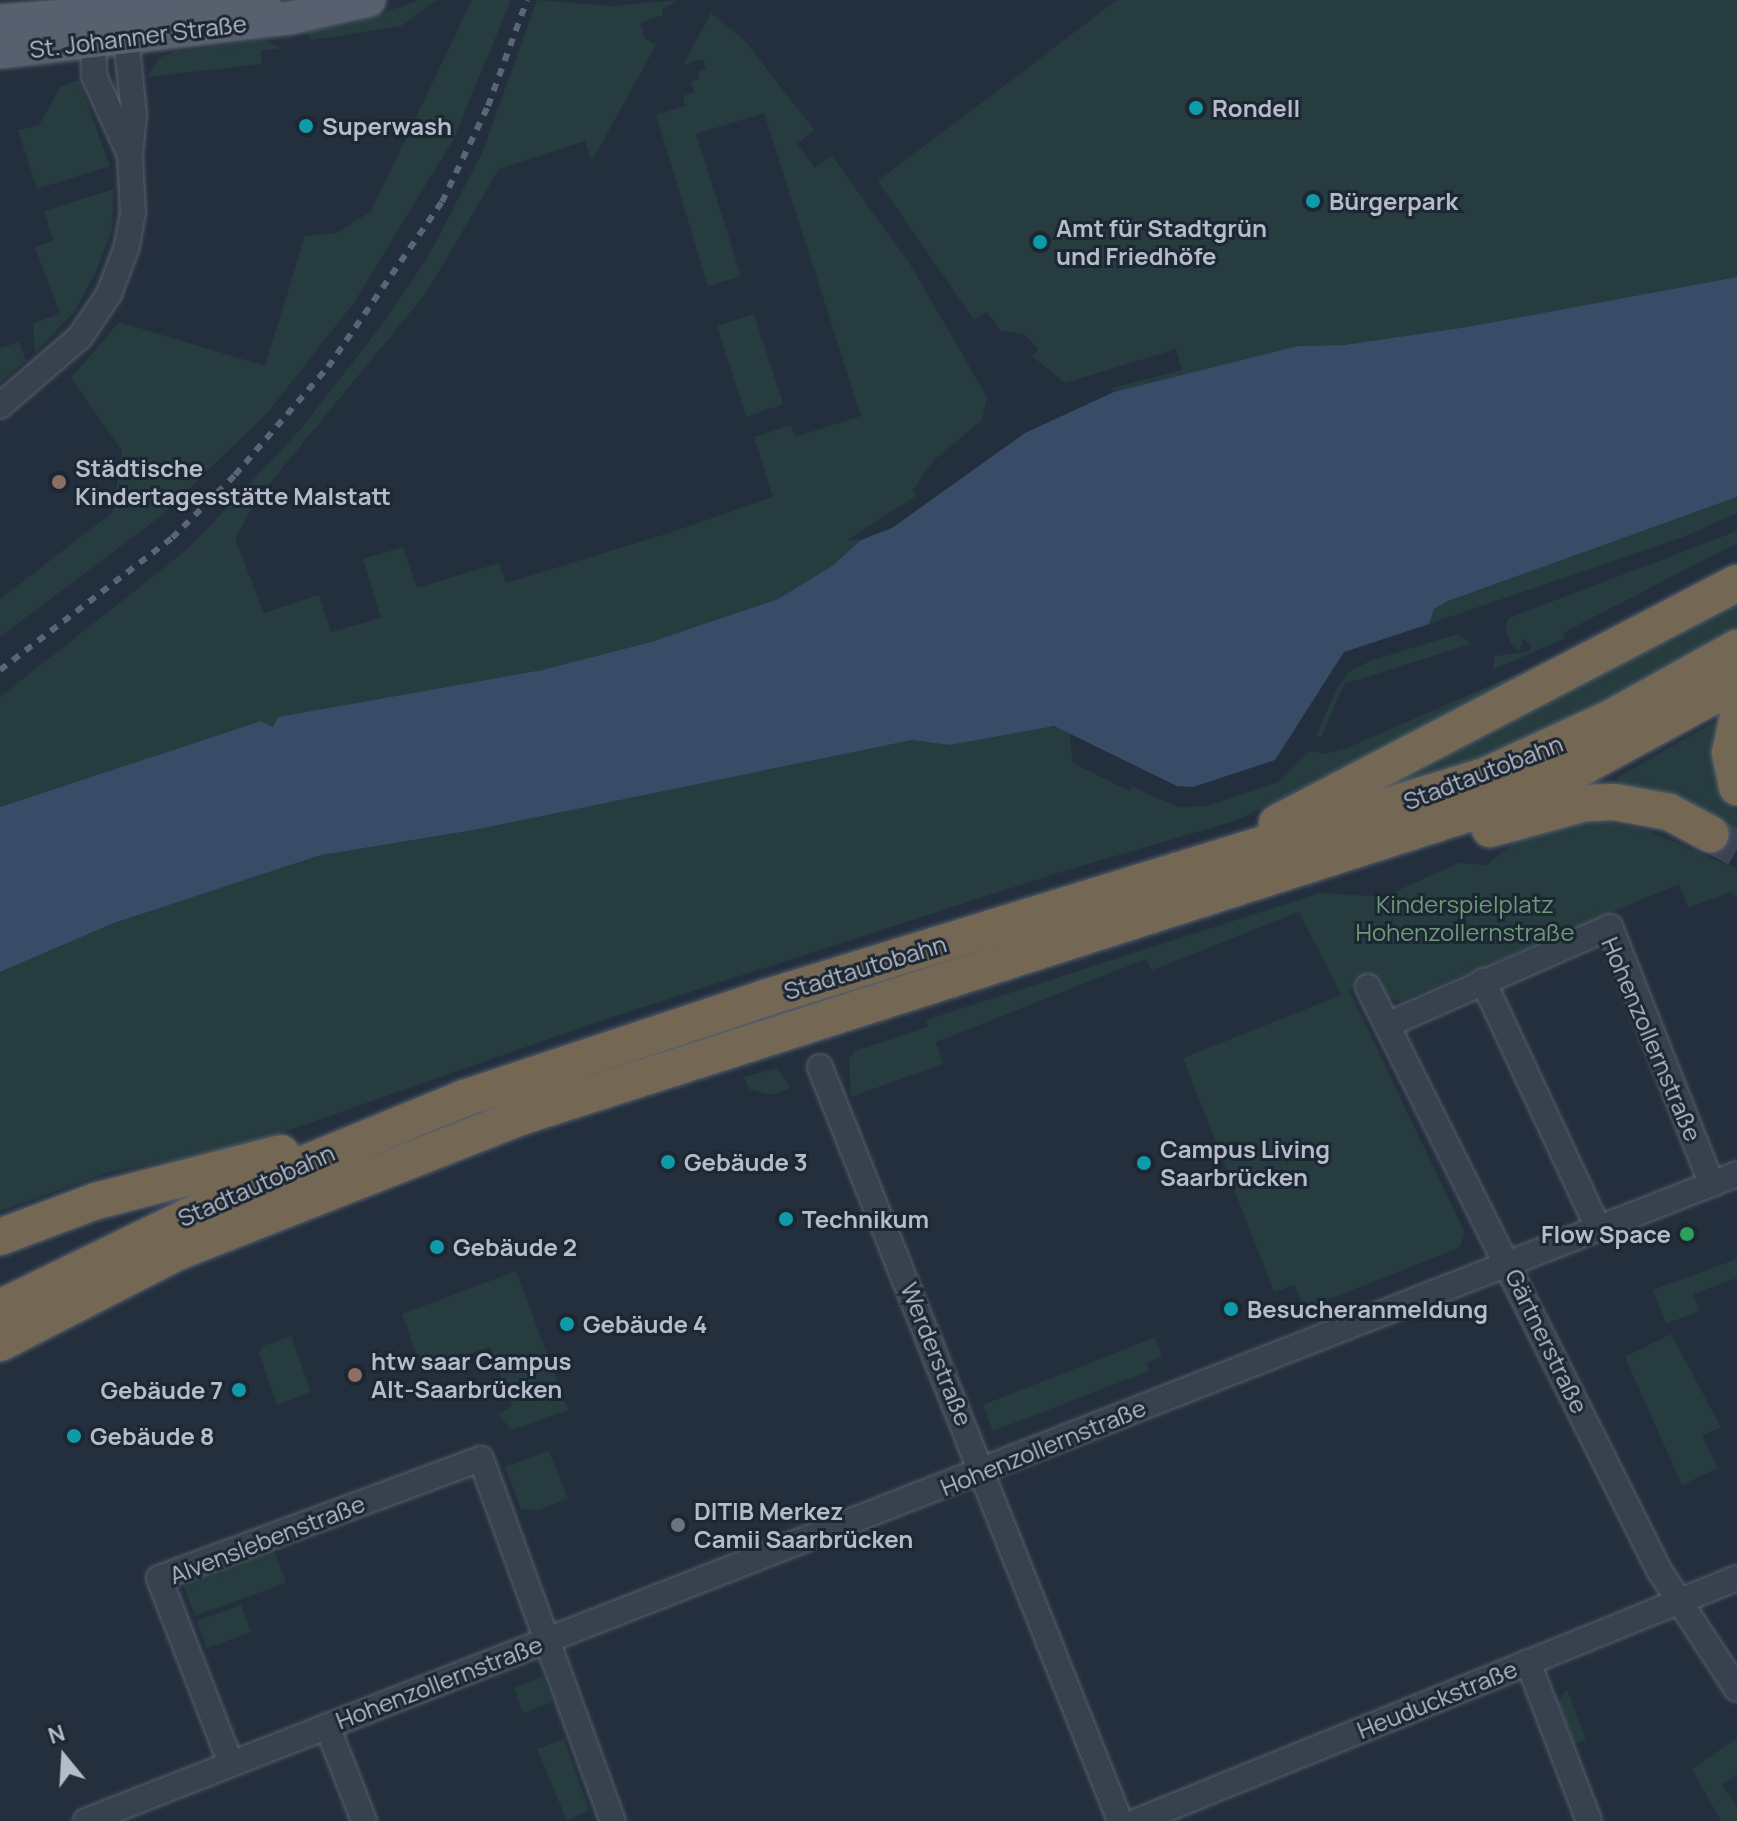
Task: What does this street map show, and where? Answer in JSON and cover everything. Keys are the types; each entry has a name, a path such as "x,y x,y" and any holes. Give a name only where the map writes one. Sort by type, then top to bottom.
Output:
{"highway":[{"path":"1099,896 1290,818 1737,583"},
{"name":"Stadtautobahn","path":"0,1308 160,1228 369,1135 621,1045 1485,776 1613,717 1737,648"},
{"name":"Stadtautobahn","path":"0,1343 175,1253 517,1118 1356,852 1501,803 1575,771 1737,683"},
{"path":"1737,721 1730,753 1737,787"},
{"path":"1356,852 1441,845 1585,803 1650,807 1710,834"},
{"path":"0,1237 96,1201 369,1135"}],"main road":[{"name":"St. Johanner Straße","path":"0,21 112,4 263,0"},
{"name":"St. Johanner Straße","path":"0,52 290,18 369,0"}],"street":[{"path":"0,406 80,337 109,294 133,213 130,155 134,114 126,38 112,4"},
{"path":"112,4 93,40 94,76 130,155"},
{"name":"Hohenzollernstraße","path":"1387,1025 1610,927 1712,1184"},
{"path":"1483,981 1598,1228"},
{"name":"Gärtnerstraße","path":"1368,987 1678,1601 1737,1689"},
{"name":"Werderstraße","path":"820,1067 1120,1821"},
{"name":"Hohenzollernstraße","path":"86,1821 1737,1174"},
{"name":"Alvenslebenstraße","path":"231,1764 159,1578 481,1459 548,1640"},
{"name":"Heuduckstraße","path":"1137,1821 1737,1578"},
{"path":"548,1640 613,1821"},
{"path":"1528,1662 1589,1821"},
{"path":"327,1726 364,1821"}],"green space":[{"path":"420,0 437,0 401,26 312,40 306,32 347,25"},
{"path":"472,0 511,0 453,140 355,301 269,411 162,515 0,637 0,599 113,512 122,451 71,378 119,322 265,366 305,236 337,233 371,211"},
{"path":"537,0 613,6 679,0 662,9 663,15 640,23 644,37 656,45 592,161 585,141 499,169 426,293 256,500 235,539 264,613 319,595 331,632 381,618 363,559 403,547 417,588 499,563 506,583 672,532 773,497 754,437 791,425 795,437 861,416 764,113 696,134 741,276 708,286 656,115 685,106 683,96 694,92 691,82 700,79 698,71 706,69 703,59 683,65 711,13 745,41 814,130 797,144 815,168 832,156 910,264 987,397 982,420 934,460 913,490 916,496 847,540 861,540 832,566 778,599 651,642 542,670 279,717 273,727 261,721 0,807 0,697 189,548 300,430 384,322 428,257 482,153"},
{"name":"Bürgerpark","path":"1117,0 1737,0 1737,277 1467,327 1344,345 1298,346 1114,392 1112,388 1182,370 1176,349 1065,383 1032,356 1039,349 1024,334 1001,331 987,312 974,320 878,181"},
{"path":"262,40 282,48 261,51 262,64 147,77 159,58 174,52"},
{"path":"79,80 110,166 37,189 18,130 39,125 61,86"},
{"path":"114,189 112,229 97,270 75,311 35,353 33,323 60,314 35,247 53,241 44,211"},
{"path":"754,314 783,404 746,416 717,326"},
{"path":"19,342 26,361 0,383 0,348"},
{"path":"1737,497 1737,513 1686,536 1429,624 1434,609 1448,601"},
{"path":"1737,531 1737,543 1563,633 1565,638 1493,670 1495,656 1528,652 1532,646 1523,639 1519,651 1511,644 1505,627 1509,618"},
{"path":"1737,601 1737,628 1606,702 1481,760 1373,793"},
{"path":"1458,634 1471,644 1344,684 1321,738 1316,736 1336,690 1349,672 1370,661"},
{"path":"1548,660 1550,665 1238,820 1064,871 600,1021 238,1148 110,1172 0,1211 0,972 114,923 321,855 474,830 912,740 950,745 1042,726 1069,729 1073,763 1129,791 1133,787 1178,807 1207,806 1279,782 1310,751 1324,754 1347,748"},
{"path":"1720,719 1725,793 1737,813 1737,832 1678,802 1621,789 1617,777"},
{"name":"Kinderspielplatz Hohenzollernstraße","path":"1593,820 1644,829 1737,869 1737,900 1731,892 1688,908 1679,884 1402,1001 1389,999 1374,977 1349,990 1465,1233 1459,1248 1304,1309 1295,1285 1274,1292 1183,1058 1341,995 1299,912 1152,970 1146,959 936,1042 943,1064 851,1097 849,1059 855,1051 928,1027 926,1020 1320,893 1384,897 1458,863 1487,865 1519,838"},
{"path":"777,1068 791,1088 771,1095 749,1089 744,1077"},
{"path":"1737,1259 1737,1278 1693,1294 1699,1311 1666,1324 1653,1290"},
{"path":"516,1271 568,1410 512,1430 498,1415 512,1406 490,1347 422,1370 402,1314"},
{"path":"1671,1334 1721,1427 1702,1436 1718,1468 1682,1485 1625,1357"},
{"path":"291,1336 311,1392 277,1405 259,1353 263,1346"},
{"path":"1155,1337 1162,1356 1147,1363 1149,1371 993,1431 983,1405"},
{"path":"549,1451 568,1499 539,1510 521,1509 505,1467"},
{"path":"274,1550 286,1583 195,1616 183,1583"},
{"path":"241,1605 251,1632 207,1648 197,1621"},
{"path":"543,1677 552,1702 523,1713 514,1688"},
{"path":"1567,1689 1586,1740 1575,1744 1558,1702"},
{"path":"1737,1738 1737,1774 1722,1785 1737,1807 1737,1821 1721,1821 1692,1769"},
{"path":"564,1739 589,1810 567,1821 537,1749"}],"water":[{"path":"1737,277 1737,497 1448,601 1434,609 1429,624 1344,652 1275,760 1193,787 1177,786 1054,726 950,745 912,740 474,830 321,855 114,923 0,972 0,807 261,721 273,727 278,717 542,670 651,642 778,599 832,566 861,540 892,528 1025,433 1114,392 1298,346 1344,345 1467,327"}],"tunnel":[{"path":"1710,834 1737,849"}],"railway":[{"path":"0,670 172,538 235,475 328,367 442,202 488,106 527,0"}],"place":[{"name":"Rondell","path":"1196,108"},
{"name":"Superwash","path":"306,126"},
{"name":"Bürgerpark","path":"1313,201"},
{"name":"Amt für Stadtgrün und Friedhöfe","path":"1040,242"},
{"name":"Städtische Kindertagesstätte Malstatt","path":"59,482"},
{"name":"Gebäude 3","path":"668,1162"},
{"name":"Campus Living Saarbrücken","path":"1144,1163"},
{"name":"Technikum","path":"786,1219"},
{"name":"Flow Space","path":"1687,1234"},
{"name":"Gebäude 2","path":"437,1247"},
{"name":"Besucheranmeldung","path":"1231,1309"},
{"name":"Gebäude 4","path":"567,1324"},
{"name":"htw saar Campus Alt-Saarbrücken","path":"355,1375"},
{"name":"Gebäude 7","path":"239,1390"},
{"name":"Gebäude 8","path":"74,1436"},
{"name":"DITIB Merkez Camii Saarbrücken","path":"678,1525"}]}
